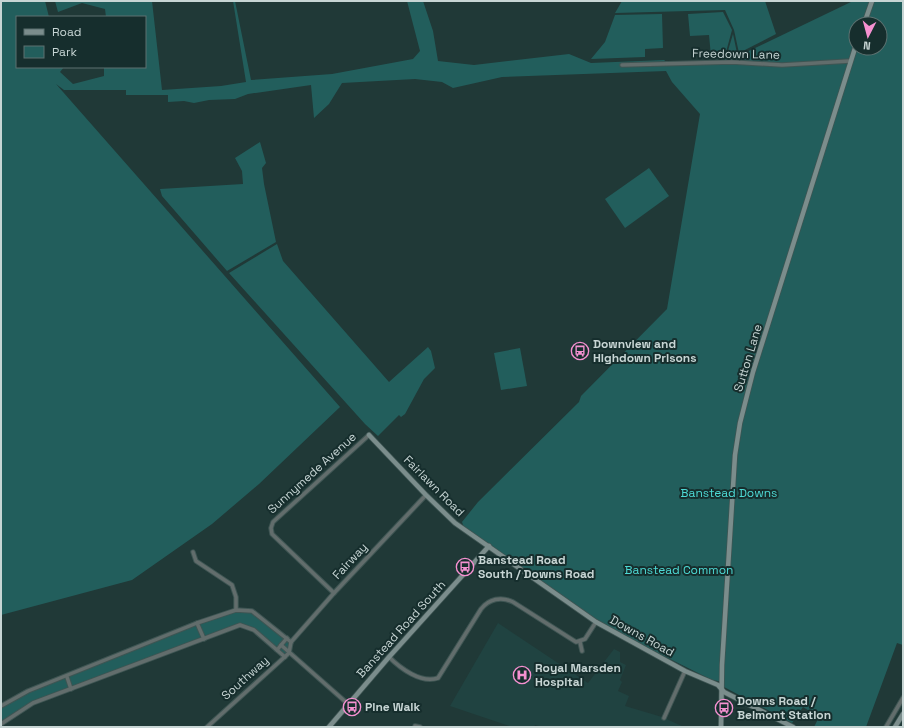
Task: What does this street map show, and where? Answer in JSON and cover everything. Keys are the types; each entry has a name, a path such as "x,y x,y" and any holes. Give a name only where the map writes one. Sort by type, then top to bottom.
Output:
{"street":[{"path":"867,16 872,1"},
{"name":"Sutton Lane","path":"721,727 721,688 734,463 740,423 754,372 852,56"},
{"name":"Freedown Lane","path":"622,65 732,62 796,65 850,61"},
{"name":"Fairlawn Road","path":"370,434 426,495 455,523 489,546"},
{"name":"Sunnymede Avenue","path":"334,593 272,534 271,528 273,522 370,434"},
{"name":"Fairway","path":"291,642 334,593 426,495"},
{"name":"Downs Road","path":"489,546 596,622 685,671 718,685 724,692 793,727"},
{"name":"Banstead Road South","path":"329,727 389,657 489,546"},
{"path":"193,552 196,561 232,585 236,597 236,610"},
{"path":"389,657 410,674 429,679 438,678 481,609 490,601 500,599 513,602 570,640 580,642 585,639 596,622"},
{"path":"1,706 28,691 67,677 197,622 236,610 252,612 287,638 291,642 289,653"},
{"path":"197,622 204,639"},
{"path":"1,724 33,703 240,624 254,630 285,656"},
{"path":"277,650 287,638"},
{"path":"580,642 582,651"},
{"path":"281,645 348,704"},
{"name":"Southway","path":"207,727 289,653"},
{"path":"664,718 685,671"},
{"path":"67,677 71,689"},
{"path":"886,727 903,698"},
{"path":"895,727 903,714"}],"shaded area":[{"name":"Royal Marsden Hospital","path":"498,623 588,683 614,649 620,652 620,662 626,665 620,680 622,682 618,691 629,696 625,706 662,717 684,727 542,727 535,725 534,727 512,727 450,706"}],"green space":[{"name":"Banstead Downs","path":"1,1 45,1 49,16 16,16 16,68 63,68 60,72 73,84 104,76 104,68 146,68 146,16 106,16 105,9 82,3 58,12 55,1 152,1 162,90 221,86 246,82 233,1 235,1 251,80 332,74 413,59 420,51 407,1 423,1 433,31 438,61 474,65 569,54 591,63 664,60 668,63 726,62 853,1 903,1 903,645 897,643 866,727 814,727 819,717 803,707 792,723 724,687 724,682 712,680 596,622 465,530 462,522 478,502 579,402 581,396 667,309 700,114 672,82 666,71 502,77 453,88 442,82 415,79 342,83 329,104 314,118 311,85 248,94 235,99 209,100 194,103 184,101 168,102 168,95 126,95 126,90 64,90 56,84 340,407 259,484 212,524 132,580 1,615"},
{"path":"622,1 765,1 776,34 739,53 734,30 725,10 615,13"},
{"path":"723,12 732,30 726,52 711,56 709,35 690,36 688,14"},
{"path":"662,14 663,48 645,49 645,57 591,59 605,42 615,15"},
{"path":"733,34 737,53 727,60 711,58 727,54"},
{"path":"260,142 266,163 262,168 264,184 276,242 227,271 162,196 160,189 243,184 242,171 235,158"},
{"path":"649,168 669,196 625,228 605,199"},
{"path":"277,244 283,261 389,382 428,347 431,351 435,368 424,379 405,414 401,417 399,415 378,436 365,424 229,273"},
{"path":"520,348 527,386 501,390 494,353"},
{"path":"236,610 252,611 291,642 289,653 285,657 254,630 240,625 33,703 1,724 1,706 28,691 197,623"}],"place":[{"name":"Downview and Highdown Prisons","path":"580,351"},
{"name":"Banstead Road South / Downs Road","path":"465,567"},
{"name":"Royal Marsden Hospital","path":"522,675"},
{"name":"Pine Walk","path":"352,707"},
{"name":"Downs Road / Belmont Station","path":"724,708"}],"park label":[{"name":"Banstead Common","path":"679,570"}]}
